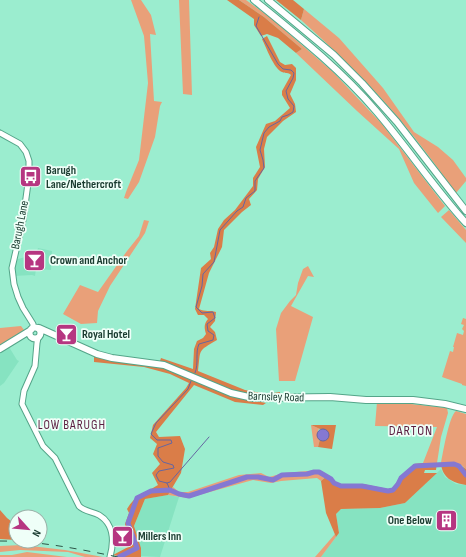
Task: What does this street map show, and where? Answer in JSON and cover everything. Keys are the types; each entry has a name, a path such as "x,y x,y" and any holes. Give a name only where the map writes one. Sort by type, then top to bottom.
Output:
{"highway":[{"path":"254,0 321,55 355,88 376,111 466,223"},
{"path":"268,0 334,55 362,83 397,122 466,210"},
{"name":"Barnsley Road","path":"0,349 23,335 48,333 97,354 112,358 164,365 231,393 253,398 330,397 366,400 413,400 444,404 466,409"}],"main road":[{"name":"Barugh Lane","path":"0,133 20,144 26,152 29,161 29,176 12,268 14,284 18,297 33,324 35,334"},
{"path":"35,334 34,366 24,392 22,404 43,446 56,458 79,506 85,511 99,516 108,524 113,540 110,557"}],"shaded area":[{"path":"131,0 141,0 151,15 156,35 150,34 154,101 162,102 155,137 139,182 128,199 124,198 139,160 148,83 144,36"},
{"path":"179,0 189,0 192,95 183,94"},
{"path":"227,0 239,0 264,17 302,49 296,53 278,38 267,34 261,36 254,25 254,19"},
{"path":"239,0 246,0 272,19 333,72 382,124 445,206 438,213 414,183 399,149 296,53 302,49 264,17"},
{"path":"276,0 293,0 304,9 301,20"},
{"path":"304,9 339,38 383,88 414,132 438,147 453,160 466,178 466,181 456,193 420,144 390,108 332,48 301,20"},
{"path":"267,36 280,62 285,65 292,64 296,68 296,80 290,94 295,104 296,112 283,121 267,137 264,149 265,167 258,179 257,190 249,199 251,205 224,230 222,247 209,273 199,309 216,312 215,321 210,327 215,332 217,340 201,351 198,371 245,390 267,394 280,392 280,397 242,395 160,361 161,358 193,369 194,349 197,341 203,338 206,334 205,326 208,319 204,315 198,315 195,309 201,268 211,259 210,253 214,247 218,229 253,186 253,178 260,167 256,147 266,124 275,121 290,108 282,95 282,91 291,75 282,72 276,67 262,39"},
{"path":"449,210 466,230 466,243 441,217"},
{"path":"144,220 149,221 145,233 110,286 98,311 97,323 81,324 63,314 80,285 98,292 139,236"},
{"path":"38,248 52,251 51,270 36,269 35,276 14,276 15,260 37,251"},
{"path":"308,266 314,277 308,276 291,306 313,317 295,381 279,381 276,329 281,313 296,295 303,269"},
{"path":"463,318 466,319 466,386 442,377 450,351 453,352 457,333 463,335 464,331 462,329 464,325 461,324"},
{"path":"21,326 24,330 0,347 0,328"},
{"path":"9,347 19,361 4,383 0,386 0,352"},
{"path":"94,356 168,369 250,400 266,403 263,405 235,402 194,385 156,432 159,437 180,436 185,449 181,473 168,495 145,499 134,526 141,548 141,557 123,557 113,555 130,546 125,524 129,513 127,509 130,504 137,497 158,485 152,473 160,464 153,454 157,444 150,438 153,425 189,383 170,374 144,367 94,362"},
{"path":"377,402 447,408 448,413 441,437 437,463 423,463 437,427 375,426"},
{"path":"456,411 466,414 466,469 460,464 441,463 451,420"},
{"path":"311,425 320,429 318,430 318,438 320,439 318,447 314,447"},
{"path":"311,425 336,425 332,449 318,447 320,439 323,441 323,429"},
{"path":"321,429 325,429 329,435 325,441 321,441 317,437 317,433"},
{"path":"437,463 436,470 425,470 424,473 437,473 405,503 380,508 341,509 336,514 339,533 336,537 326,513 321,481 328,475 335,482 342,485 363,484 388,489 393,488 400,477 414,464"},
{"path":"441,463 454,464 466,469 466,485 449,479 442,468"},
{"path":"441,469 445,477 456,484 466,485 466,557 321,557 339,533 336,514 341,509 380,508 405,503"},
{"path":"320,470 328,475 321,481 317,478 271,483 253,480 188,498 168,495 173,487 179,492 188,492 239,475 261,473 269,477 284,473"},
{"path":"168,495 179,497 160,557 141,556 141,548 134,526 145,499"},
{"path":"0,510 8,519 8,540 0,539"},
{"path":"335,534 336,537 321,557 315,557"},
{"path":"0,546 8,546 8,549 48,548 103,557 85,557 68,552 20,550 0,552"},
{"path":"27,552 67,557 0,557 0,555 12,555"}],"waterway":[{"path":"195,373 199,344 213,340 214,335 208,331 207,324 215,318 213,312 202,313 196,307 202,286 203,274 214,262 220,230 237,211 243,207 246,198 255,191 255,181 264,168 260,150 264,133 269,127 280,121 282,117 293,112 294,106 288,99 286,91 294,73 291,70 283,69 278,64 256,26 259,17"},
{"path":"170,490 167,483 159,481 156,475 159,471 174,468 173,465 163,462 158,456 158,448 172,443 171,440 157,440 151,434 156,423 188,389 191,381"},
{"path":"167,483 170,482 209,437"},
{"path":"119,557 137,548 128,523 137,498 151,491 170,490 189,496 247,477 258,477 273,480 282,475 307,474 314,472 319,472 331,479 334,483 341,486 362,486 388,491 393,490 401,478 415,466 454,464 459,466 466,475"}],"railway":[{"path":"0,541 45,544 118,557"}],"place":[{"name":"Barugh Lane/Nethercroft","path":"30,177"},
{"name":"Crown and Anchor","path":"34,260"},
{"name":"Royal Hotel","path":"66,334"},
{"name":"One Below","path":"447,520"},
{"name":"Millers Inn","path":"122,536"}],"district":[{"name":"LOW BARUGH","path":"72,425"},
{"name":"DARTON","path":"411,430"}]}
